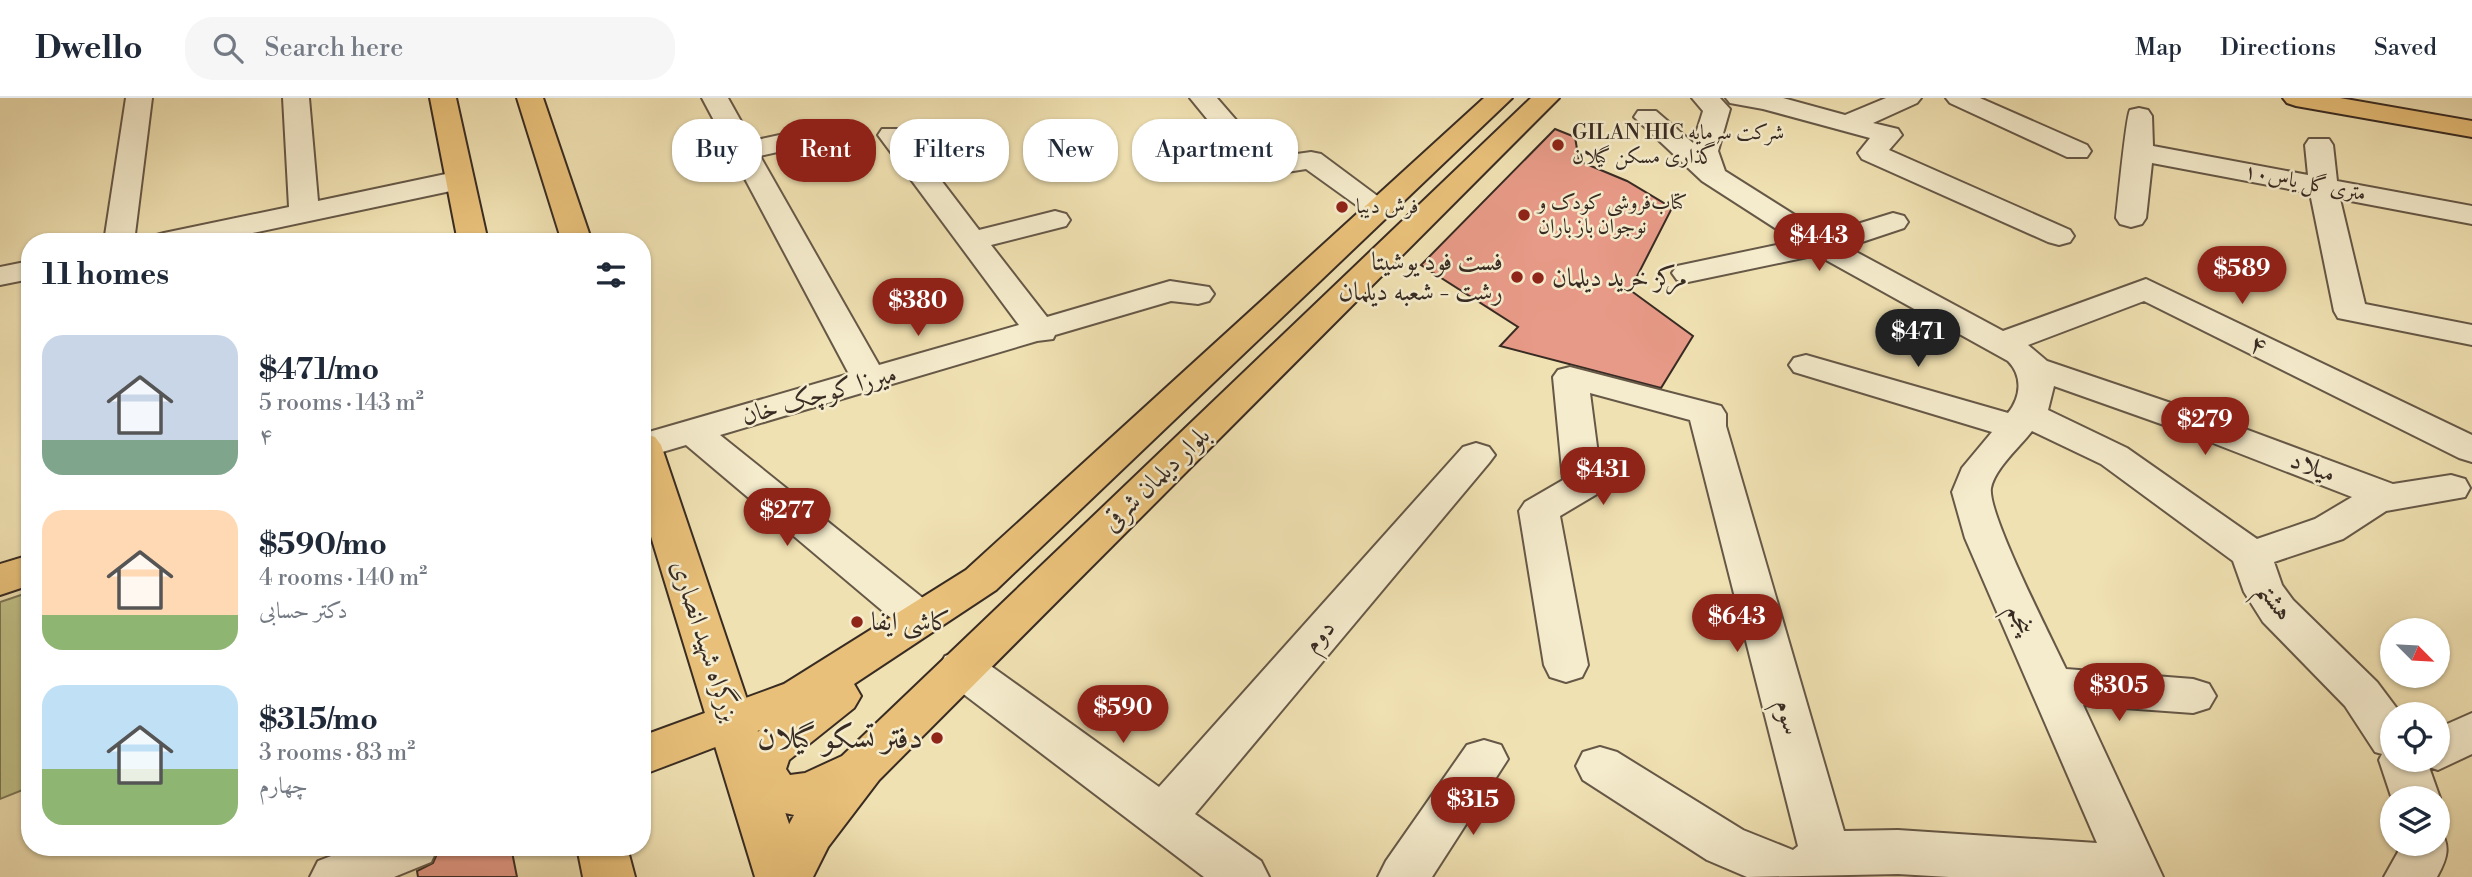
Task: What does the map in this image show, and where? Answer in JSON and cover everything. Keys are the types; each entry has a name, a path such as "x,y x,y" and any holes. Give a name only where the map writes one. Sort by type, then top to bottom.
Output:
{"main road":[{"path":"443,98 471,233"},
{"path":"530,98 574,233"},
{"name":"بلوار دیلمان شرقی","path":"651,753 800,696 981,580 1499,98"},
{"name":"بلوار دیلمان شرقی","path":"787,877 810,832 862,766 1546,98"},
{"path":"2295,98 2472,129"},
{"path":"2367,98 2472,116"},
{"path":"557,233 560,189"},
{"name":"بزرگراه شهید انصاری","path":"651,474 781,877"},
{"path":"0,580 21,572"},
{"path":"862,766 820,791 798,796 778,793 768,786 762,769 770,749 796,726 904,651 981,580"},
{"path":"604,856 609,877"}],"street":[{"path":"120,233 139,98"},
{"path":"296,98 304,212"},
{"path":"715,98 726,119"},
{"path":"1203,98 1262,168 1311,160 1380,209"},
{"path":"1705,98 1717,109 1704,151 1712,175"},
{"path":"1739,98 1765,100 1888,135 1872,153 2059,236"},
{"path":"1847,124 1908,98"},
{"path":"1959,98 2077,151"},
{"path":"2131,218 2139,152 2139,116"},
{"name":"میلاد","path":"1647,117 1712,175 1821,245 2020,354 2035,368 2208,428 2392,498"},
{"path":"2319,145 2323,187 2350,311 2472,335"},
{"name":"۱۰متری گل یاس","path":"2139,152 2472,215"},
{"path":"206,233 460,180"},
{"path":"761,182 870,381"},
{"path":"927,182 1041,332"},
{"path":"972,241 1055,220"},
{"path":"1688,272 1821,245 1893,222"},
{"path":"0,276 21,272"},
{"name":"۴","path":"2001,343 2146,289 2472,450"},
{"name":"میرزا کوچک خان","path":"651,444 1041,332 1170,291 1198,294"},
{"path":"1806,366 2021,421 2114,456 2252,555"},
{"name":"پنجم","path":"2035,368 2037,383 2021,421 1975,477 1971,492 1985,538 2135,872"},
{"name":"سوم","path":"1566,665 1539,510 1584,485 1570,377 1708,414 1708,426 1807,869"},
{"path":"693,432 919,618"},
{"name":"دوم","path":"1163,817 1476,455"},
{"name":"هشتم","path":"2380,718 2364,696 2277,608 2252,570 2252,555 2329,529 2375,500 2451,488"},
{"path":"955,674 1163,817 1243,877"},
{"path":"955,674 1206,877"},
{"path":"2051,685 2193,696"},
{"path":"2450,743 2472,731"},
{"path":"1404,877 1484,759"},
{"path":"1600,766 1726,845 1807,869 1898,852 2135,872"},
{"path":"336,877 390,856"},
{"path":"2410,877 2422,856"}],"green space":[{"path":"21,595 21,791 0,799 0,602"}],"building":[{"name":"مرکز خرید دیلمان","path":"1555,129 1575,137 1579,161 1627,181 1672,208 1630,290 1693,336 1661,388 1500,346 1518,327 1421,265"},
{"path":"436,856 513,856 517,877 418,877 417,871 433,863"}],"place":[{"name":"GILAN HIC شرکت سرمایه گذاری مسکن گیلان","path":"1558,145"},
{"name":"فرش دیبا","path":"1342,207"},
{"name":"کتاب‌فروشی کودک و نوجوان باز باران","path":"1524,215"},
{"name":"فست فود یوشیتا رشت - شعبه دیلمان","path":"1517,277"},
{"name":"مرکز خرید دیلمان","path":"1538,278"},
{"name":"کاشی ایفا","path":"857,622"},
{"name":"دفتر تسکو گیلان","path":"937,738"}]}
